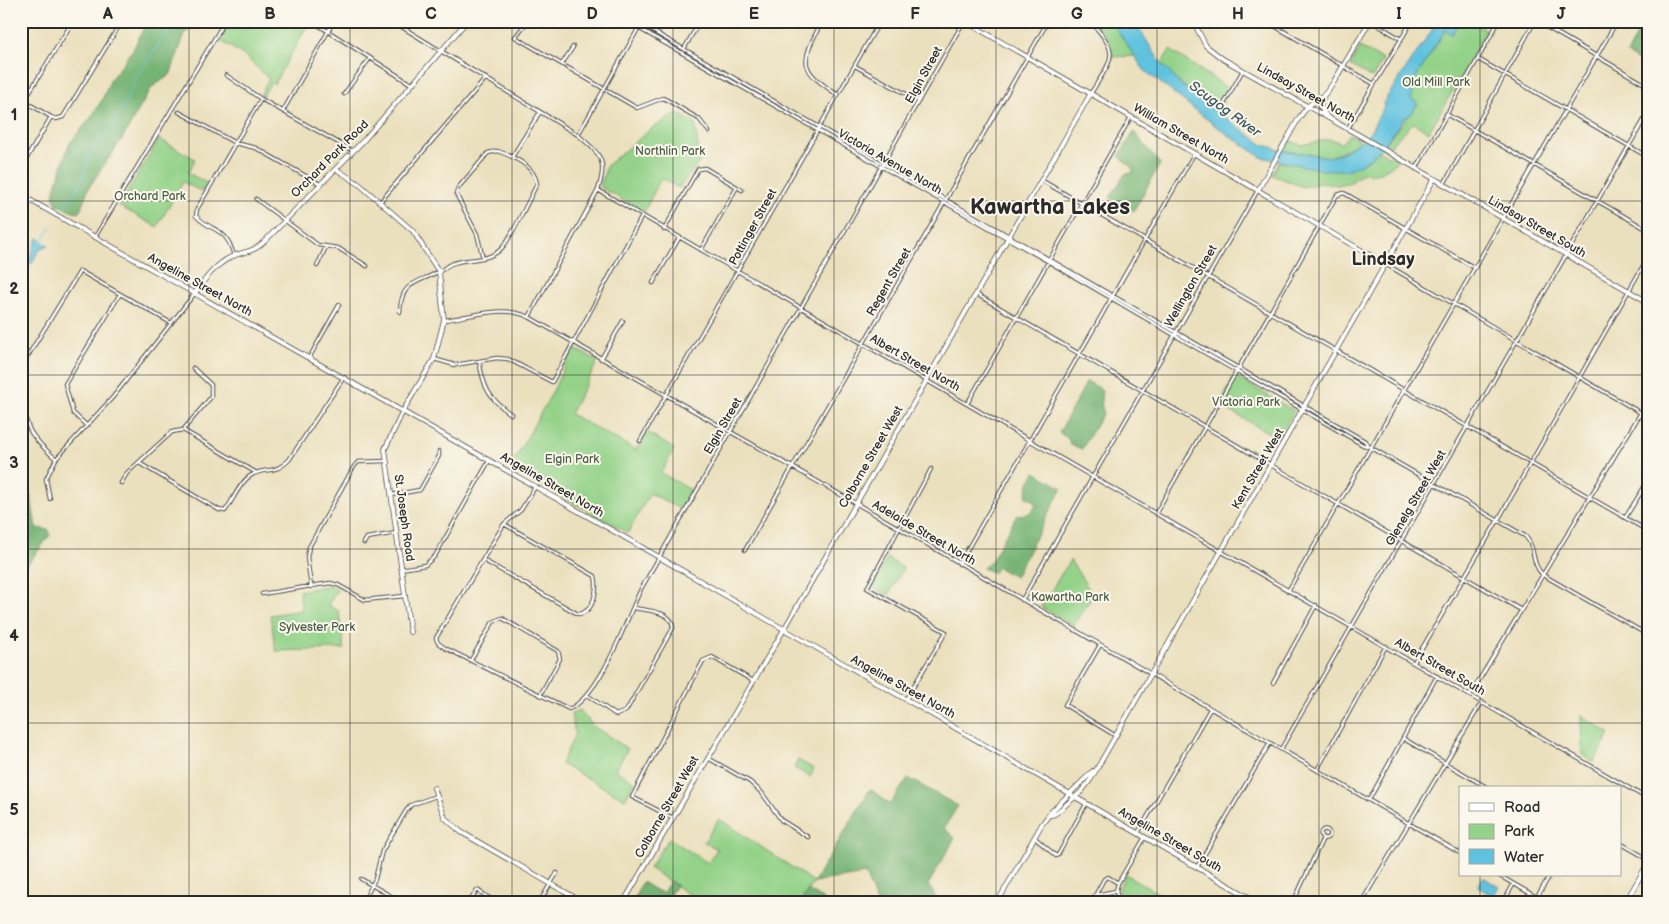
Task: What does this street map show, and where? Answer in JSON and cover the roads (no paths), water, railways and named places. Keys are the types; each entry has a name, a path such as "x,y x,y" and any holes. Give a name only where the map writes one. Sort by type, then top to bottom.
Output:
{"main road":[{"name":"Orchard Park Road","path":"195,293 210,272 234,256 255,251 354,151 467,21"},
{"name":"William Street North","path":"965,21 1387,265"},
{"name":"Lindsay Street North","path":"1193,21 1206,46 1223,59 1348,128 1416,169"},
{"path":"1329,118 1320,106 1325,94 1371,21"},
{"name":"Colborne Street West","path":"623,903 856,504 1091,93"},
{"path":"1308,106 1325,94"},
{"name":"Wellington Street","path":"1258,190 1308,106"},
{"path":"336,169 359,184 413,231 439,272 444,320"},
{"name":"Lindsay Street South","path":"1416,169 1648,302"},
{"name":"Kent Street West","path":"997,903 1034,837 1051,815 1055,814 1091,779 1387,265 1434,179"},
{"name":"Angeline Street North","path":"21,195 344,377 1073,796"},
{"name":"St. Joseph Road","path":"410,632 385,461 385,449 403,411 434,359 444,320"},
{"path":"434,788 445,818 461,832 584,903"},
{"name":"Angeline Street South","path":"1073,796 1259,903"},
{"path":"1625,903 1648,863"}],"street":[{"path":"73,21 27,96 28,102 56,119 63,118 122,21"},
{"path":"95,237 225,21"},
{"path":"312,21 413,85"},
{"path":"282,111 334,21"},
{"path":"392,21 578,135 600,155 603,174 598,190 529,317"},
{"path":"528,21 515,37 637,108 663,98 699,119 709,132"},
{"name":"Victoria Avenue North","path":"626,21 737,79 820,126 911,183 1176,333 1362,445 1369,446 1526,536 1530,541 1534,564 1543,575"},
{"name":"Victoria Avenue North","path":"635,21 642,23 734,82 882,165"},
{"path":"683,51 700,21"},
{"path":"822,21 808,48 808,69 813,79 838,95"},
{"name":"Pottinger Street","path":"640,441 880,21"},
{"name":"Elgin Street","path":"482,560 436,638 438,643 569,709 580,703 587,695 634,608 638,595 730,432 965,21"},
{"name":"Colborne Street West","path":"1090,21 1109,43 1110,49 1110,60 1091,93"},
{"path":"1266,21 1374,84"},
{"path":"1371,21 1401,39"},
{"path":"1348,128 1412,21"},
{"path":"1416,169 1499,21"},
{"path":"1444,185 1536,21 1648,86"},
{"path":"1288,591 1369,446 1454,304 1617,21"},
{"path":"578,135 642,23"},
{"name":"Regent Street","path":"745,550 1047,23"},
{"path":"562,64 574,47"},
{"path":"344,94 370,58"},
{"path":"1478,59 1648,157"},
{"path":"855,66 919,101"},
{"path":"1224,104 1243,69"},
{"path":"226,74 260,99 354,151"},
{"path":"380,202 486,78"},
{"path":"734,82 737,79"},
{"path":"21,82 32,88"},
{"path":"234,256 230,241 224,234 196,216 197,209 260,99"},
{"path":"179,112 235,143 256,148 320,184"},
{"path":"512,157 540,112"},
{"name":"Glenelg Street West","path":"1281,749 1648,113"},
{"path":"1446,114 1648,230"},
{"path":"21,168 51,117"},
{"path":"967,404 1131,117"},
{"path":"400,312 400,299 405,288 439,272 451,264 483,258 491,256 502,248 537,184 532,170 498,150 488,153 458,188 456,194 477,234 483,258"},
{"path":"959,564 1195,153"},
{"path":"664,230 698,169 705,168 742,190"},
{"path":"1041,180 1404,388 1648,531"},
{"path":"701,250 736,187"},
{"name":"Albert Street North","path":"598,190 664,230 1222,551"},
{"name":"Wellington Street","path":"1022,600 1258,190"},
{"path":"1156,513 1338,195 1344,193 1475,268"},
{"path":"256,199 318,245 338,248 367,266"},
{"path":"434,359 456,365 508,359 552,382 642,216"},
{"path":"653,283 679,238"},
{"path":"318,266 324,256 326,246"},
{"path":"1414,662 1498,520 1648,257"},
{"path":"1387,265 1641,413"},
{"path":"21,367 80,271 171,323"},
{"path":"50,499 46,479 56,459 113,397 195,293"},
{"path":"86,426 72,412 65,384 120,294"},
{"path":"976,294 1521,610"},
{"path":"309,358 339,305"},
{"name":"Adelaide Street North","path":"444,320 506,311 517,312 529,317 899,528 1459,852"},
{"path":"601,359 623,321"},
{"path":"479,361 484,385 490,396 511,414"},
{"path":"121,483 127,473 172,432 183,430 211,397 213,391 203,376 193,368"},
{"path":"139,463 219,510 225,511 247,477 256,472 280,469 289,460 344,377"},
{"path":"21,396 26,427 36,441 56,459"},
{"path":"1470,695 1648,401"},
{"path":"183,430 256,472"},
{"path":"391,495 420,490 439,456 439,451"},
{"path":"402,569 425,565 435,556 489,460"},
{"path":"311,586 307,557 309,547 354,468 358,462 385,461"},
{"path":"906,699 946,632 866,588 931,469"},
{"path":"1625,518 1648,481"},
{"path":"504,524 595,576 596,590 590,608 584,613 578,614 482,560 504,524 521,510 534,487"},
{"path":"364,543 368,538 397,533"},
{"name":"Albert Street South","path":"1222,551 1648,799"},
{"path":"1543,575 1648,636"},
{"path":"262,594 330,584 338,585 365,600 404,596"},
{"path":"1273,683 1316,605"},
{"path":"587,695 616,715 626,712 673,628 673,624 666,616 634,608"},
{"path":"471,661 494,622 502,618 558,651 560,659 540,695"},
{"path":"1642,632 1648,623"},
{"path":"1100,645 1065,705 1116,736"},
{"path":"1317,770 1386,646"},
{"path":"672,818 632,797 703,661 712,657 753,681"},
{"path":"1369,800 1437,676"},
{"path":"1361,903 1482,702"},
{"path":"1138,834 1210,709"},
{"path":"1404,739 1485,786"},
{"path":"1197,867 1270,743"},
{"path":"708,758 750,782 762,793 781,820 808,837"},
{"path":"363,903 372,885 382,851 406,811 411,805 436,796"},
{"path":"1034,837 1056,856 1058,855 1086,804"},
{"path":"1119,903 1116,891 1118,883 1145,837"},
{"path":"1293,903 1323,838"},
{"path":"1622,844 1648,859"},
{"path":"539,903 557,873"},
{"path":"1500,876 1546,903"},
{"path":"1537,897 1549,876"},
{"path":"1091,903 1106,877 1118,883"},
{"path":"361,879 403,903"},
{"path":"1503,903 1514,884"},
{"path":"469,903 477,890 497,903"},
{"path":"1096,894 1116,891"}],"water":[{"name":"Scugog River","path":"1111,21 1134,21 1161,63 1181,85 1262,144 1280,150 1330,157 1343,152 1367,137 1384,107 1383,103 1438,21 1459,21 1452,34 1445,30 1415,79 1411,99 1418,103 1382,147 1368,160 1348,170 1323,170 1261,157 1217,127 1144,70"},
{"path":"39,238 42,242 49,245 40,249 31,264 28,262"},
{"path":"1483,877 1499,887 1493,896 1478,887"}],"waterway":[{"path":"63,208 81,183 89,154 115,123 142,67 177,21"},
{"path":"42,242 52,226"},
{"path":"23,269 28,262"}],"district":[{"name":"Kawartha Lakes","path":"1050,207"},
{"name":"Lindsay","path":"1383,259"}],"park label":[{"name":"Old Mill Park","path":"1436,82"},
{"name":"Northlin Park","path":"670,151"},
{"name":"Orchard Park","path":"150,196"},
{"name":"Victoria Park","path":"1246,402"},
{"name":"Elgin Park","path":"572,459"},
{"name":"Kawartha Park","path":"1070,597"},
{"name":"Sylvester Park","path":"317,627"}]}
